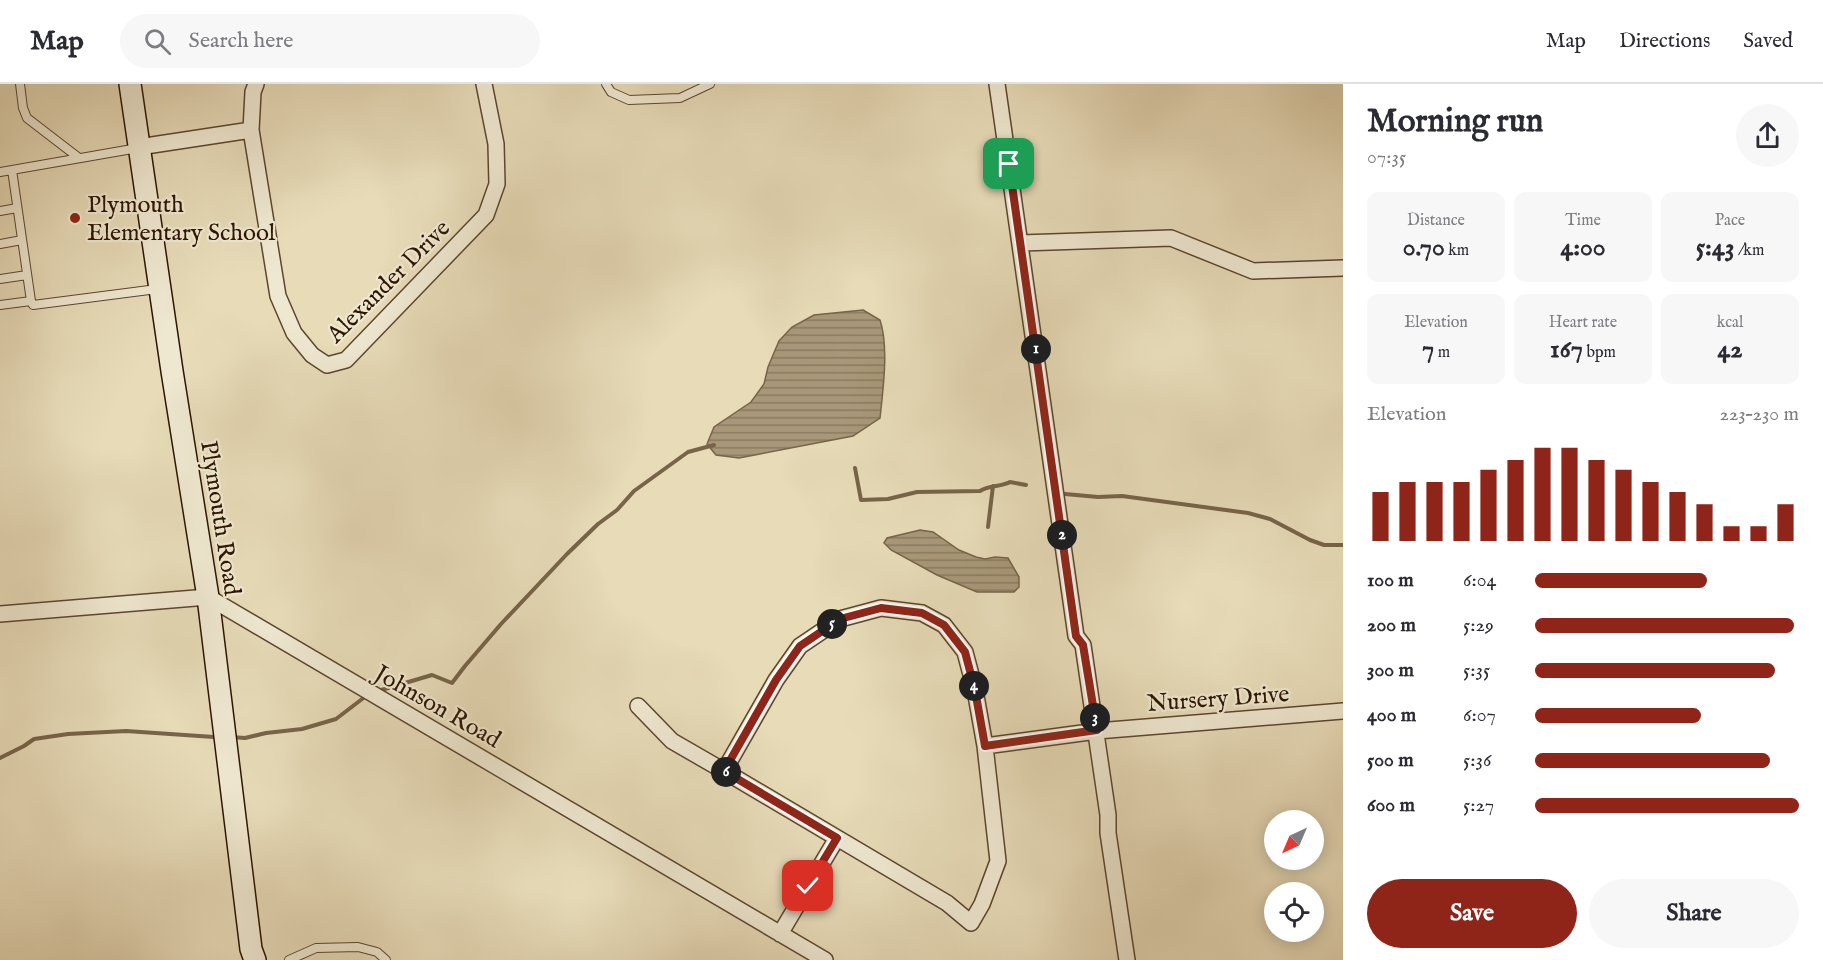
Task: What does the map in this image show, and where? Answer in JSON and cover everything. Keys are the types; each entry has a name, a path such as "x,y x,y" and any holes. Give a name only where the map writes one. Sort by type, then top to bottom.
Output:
{"main road":[{"name":"Plymouth Road","path":"130,84 208,597 251,949 255,960"}],"street":[{"name":"Alexander Drive","path":"256,84 253,92 251,130 278,296 294,333 312,355 327,365 346,360 486,215 497,184 496,144 484,84"},
{"path":"997,84 1076,636 1083,645 1097,730 1108,815 1108,833 1128,960"},
{"path":"139,147 251,130"},
{"path":"1021,243 1171,238 1252,271 1343,268"},
{"path":"0,614 208,597"},
{"name":"Johnson Road","path":"208,597 825,960"},
{"path":"638,706 672,741 947,903 971,922 982,904 998,861 985,746 975,690 965,652 944,625 922,613 881,608 840,619 800,646 776,680 724,771"},
{"name":"Nursery Drive","path":"985,746 1097,730 1343,711"},
{"path":"780,933 837,838"}],"lane":[{"path":"20,84 23,108 27,118 79,158"},
{"path":"606,84 611,92 629,100 680,98 710,84"},
{"path":"0,172 139,147"},
{"path":"12,170 33,305 160,288"},
{"path":"0,211 17,208"},
{"path":"0,244 22,240"},
{"path":"0,279 27,275"},
{"path":"0,305 31,301"},
{"path":"289,960 316,948 358,947 377,952 386,960"}],"shaded area":[{"path":"863,310 880,320 883,331 884,369 880,418 853,436 739,458 716,455 707,444 714,427 751,402 764,384 768,367 779,341 792,327 814,315"},
{"path":"920,530 933,532 959,550 976,557 1008,558 1019,577 1019,587 1014,592 977,592 937,575 891,550 884,543 887,538"}],"waterway":[{"path":"378,691 432,675 452,683 501,624 567,554 598,524 617,510 634,491 688,452 714,445"},
{"path":"855,468 861,500 888,499 917,492 980,491 1010,482 1026,485"},
{"path":"988,527 993,486"},
{"path":"1065,494 1098,497 1122,496 1248,513 1270,519 1324,545 1343,545"},
{"path":"231,737 245,738 302,729 336,719 366,696"},
{"path":"0,758 34,739 68,734 126,731 214,737"}],"place":[{"name":"Plymouth Elementary School","path":"75,218"}],"route":[{"path":"808,886 837,838 724,771 776,680 800,646 840,619 881,608 922,613 944,625 965,652 975,690 985,746 1097,730 1083,645 1076,636 1009,164"}]}
